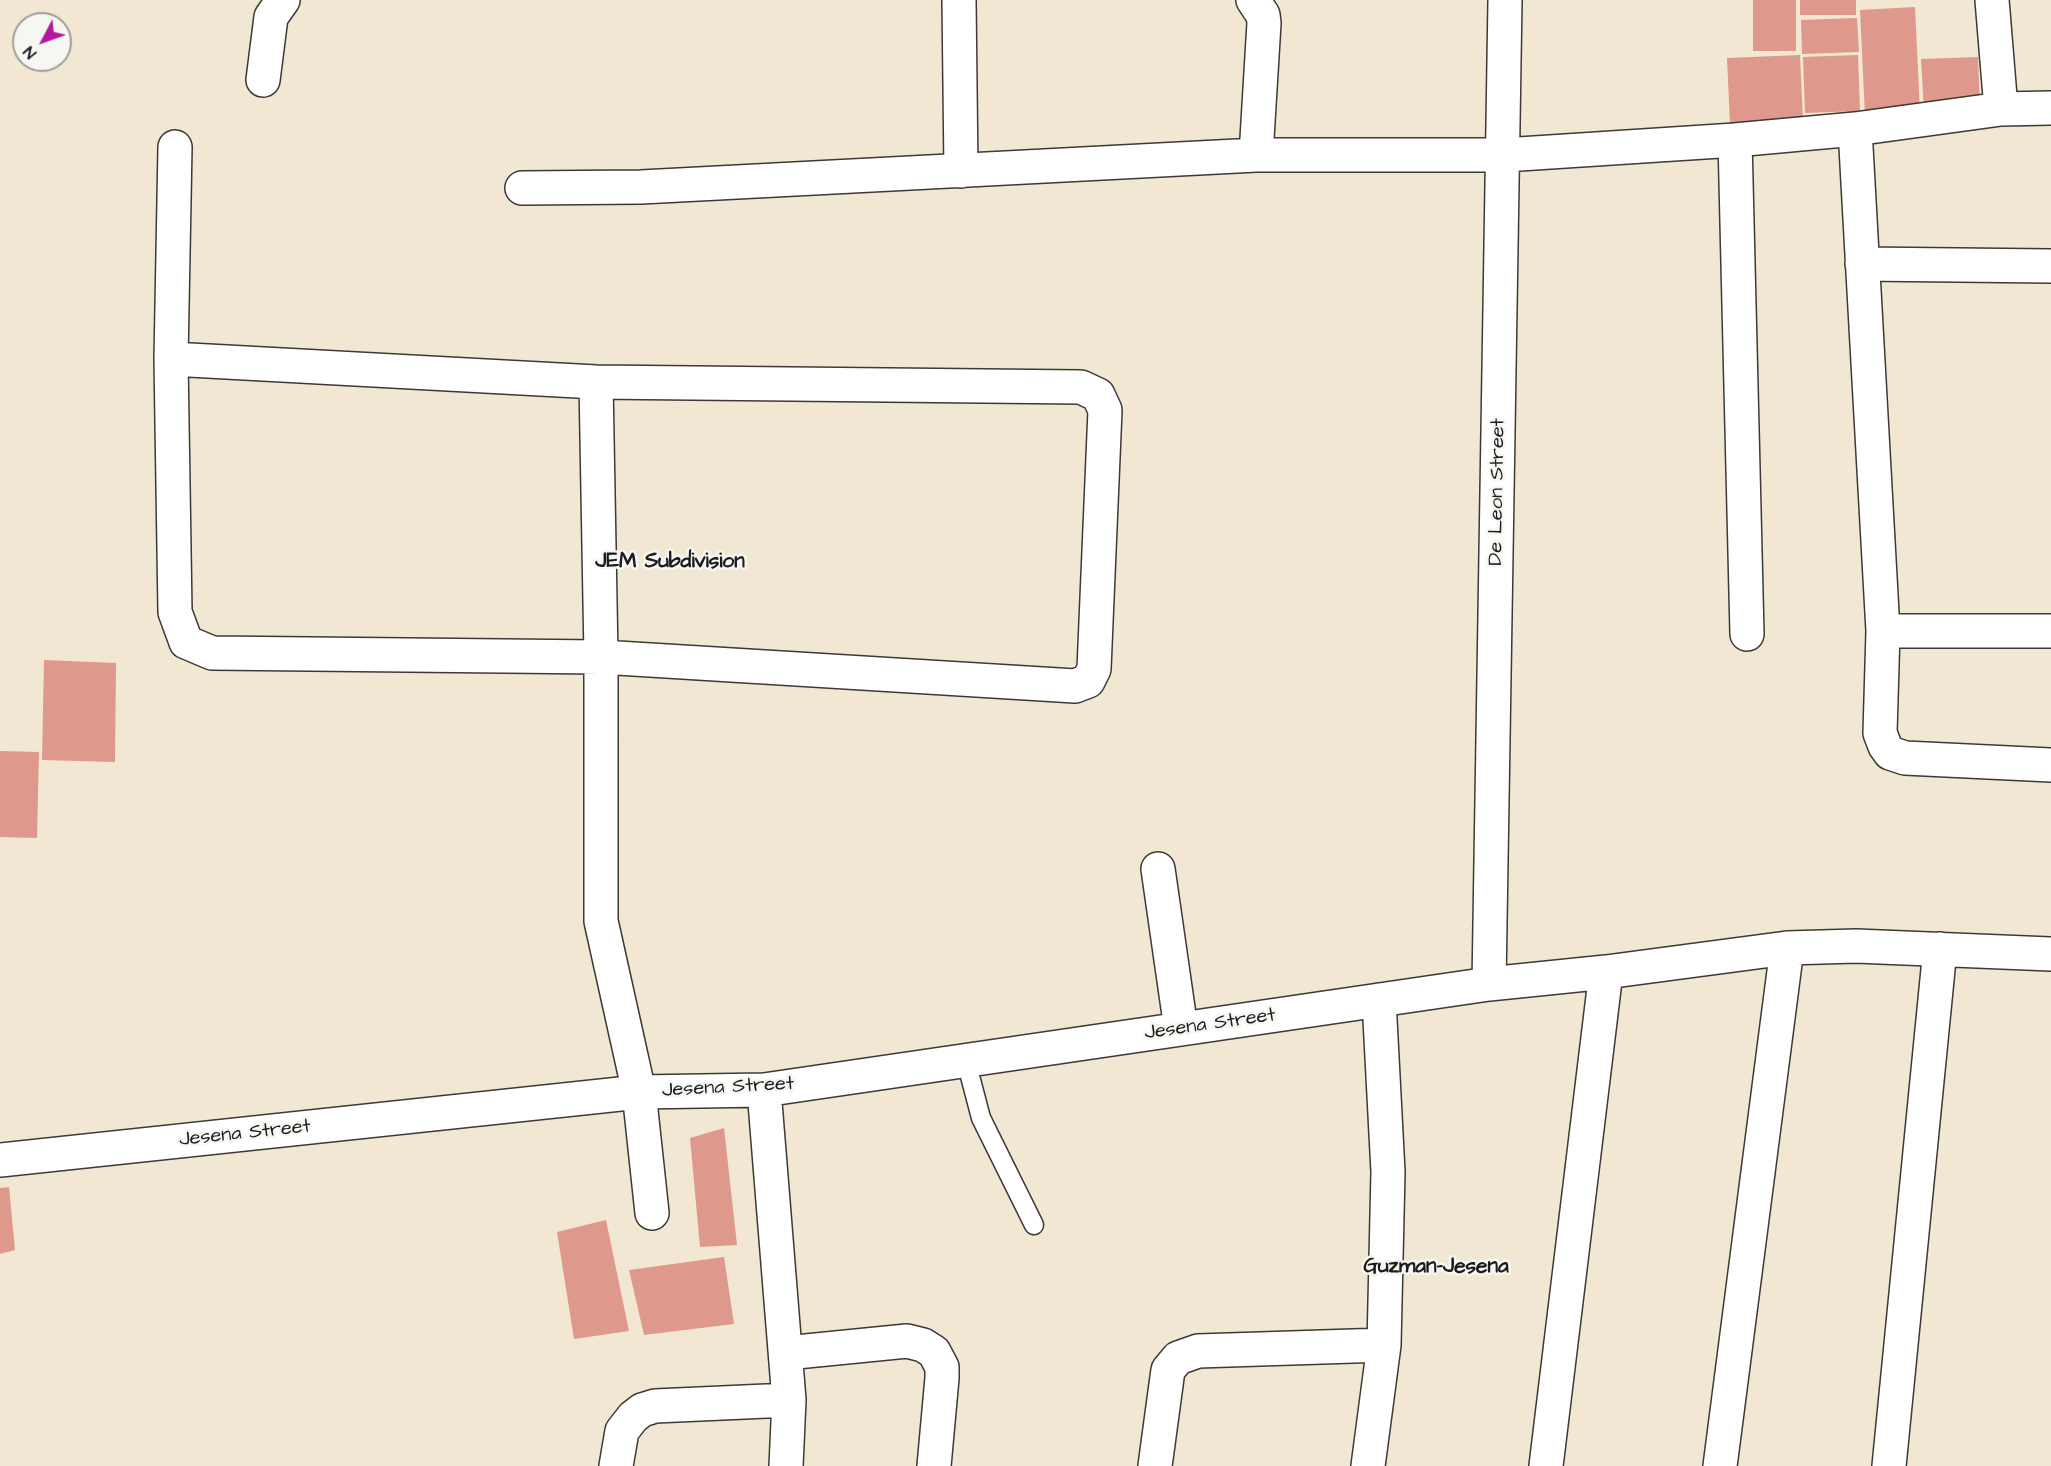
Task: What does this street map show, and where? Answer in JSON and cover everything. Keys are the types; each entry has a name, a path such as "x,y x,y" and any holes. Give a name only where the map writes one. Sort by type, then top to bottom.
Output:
{"street":[{"path":"263,80 271,17 284,0"},
{"path":"959,0 961,171"},
{"path":"1253,0 1263,15 1264,23 1256,156"},
{"name":"De Leon Street","path":"1489,984 1505,0"},
{"path":"1992,0 2001,109"},
{"path":"522,188 641,187 1256,156 1504,155 1735,140 1855,129 2001,109 2051,108"},
{"path":"1855,129 1882,631 1880,733 1890,753 1905,758 2051,765"},
{"path":"1735,140 1748,634"},
{"path":"171,359 596,382 1081,387 1098,395 1105,410 1094,669 1088,681 1075,686 601,657 212,653 186,642 176,612 171,359 175,147"},
{"path":"1862,264 2051,266"},
{"path":"596,382 601,657 601,921 639,1092 651,1213"},
{"path":"1882,631 2051,631"},
{"path":"1158,869 1181,1029"},
{"name":"Jesena Street","path":"0,1160 639,1092 764,1090 1489,984 1606,972 1787,948 1856,946 2051,954"},
{"path":"1720,1466 1787,948"},
{"path":"1889,1466 1940,949"},
{"path":"1546,1466 1606,972"},
{"path":"1368,1466 1383,1345 1388,1172 1379,1000"},
{"path":"764,1090 789,1400 786,1466"},
{"path":"786,1353 908,1341 923,1345 934,1352 942,1367 934,1466"},
{"path":"1155,1466 1168,1370 1178,1358 1198,1351 1383,1345"},
{"path":"616,1466 622,1431 642,1410 655,1406 789,1400"}],"lane":[{"path":"966,1061 981,1118 1034,1225"}],"building":[{"path":"1753,0 1796,0 1796,51 1753,51"},
{"path":"1800,0 1856,0 1856,15 1800,15"},
{"path":"1915,7 1920,113 1865,116 1860,10"},
{"path":"1857,18 1859,52 1802,54 1801,20"},
{"path":"1800,55 1803,121 1730,124 1727,58"},
{"path":"1858,55 1860,111 1805,113 1803,57"},
{"path":"1978,57 1980,108 1924,111 1921,59"},
{"path":"44,660 116,663 115,762 42,760"},
{"path":"0,751 39,752 37,838 0,837"},
{"path":"724,1128 737,1245 700,1247 690,1138"},
{"path":"9,1187 15,1250 0,1254 0,1188"},
{"path":"606,1220 629,1331 574,1339 557,1232"},
{"path":"724,1257 734,1324 644,1335 629,1270"}],"district":[{"name":"JEM Subdivision","path":"670,563"},
{"name":"Guzman-Jesena","path":"1436,1268"}]}
